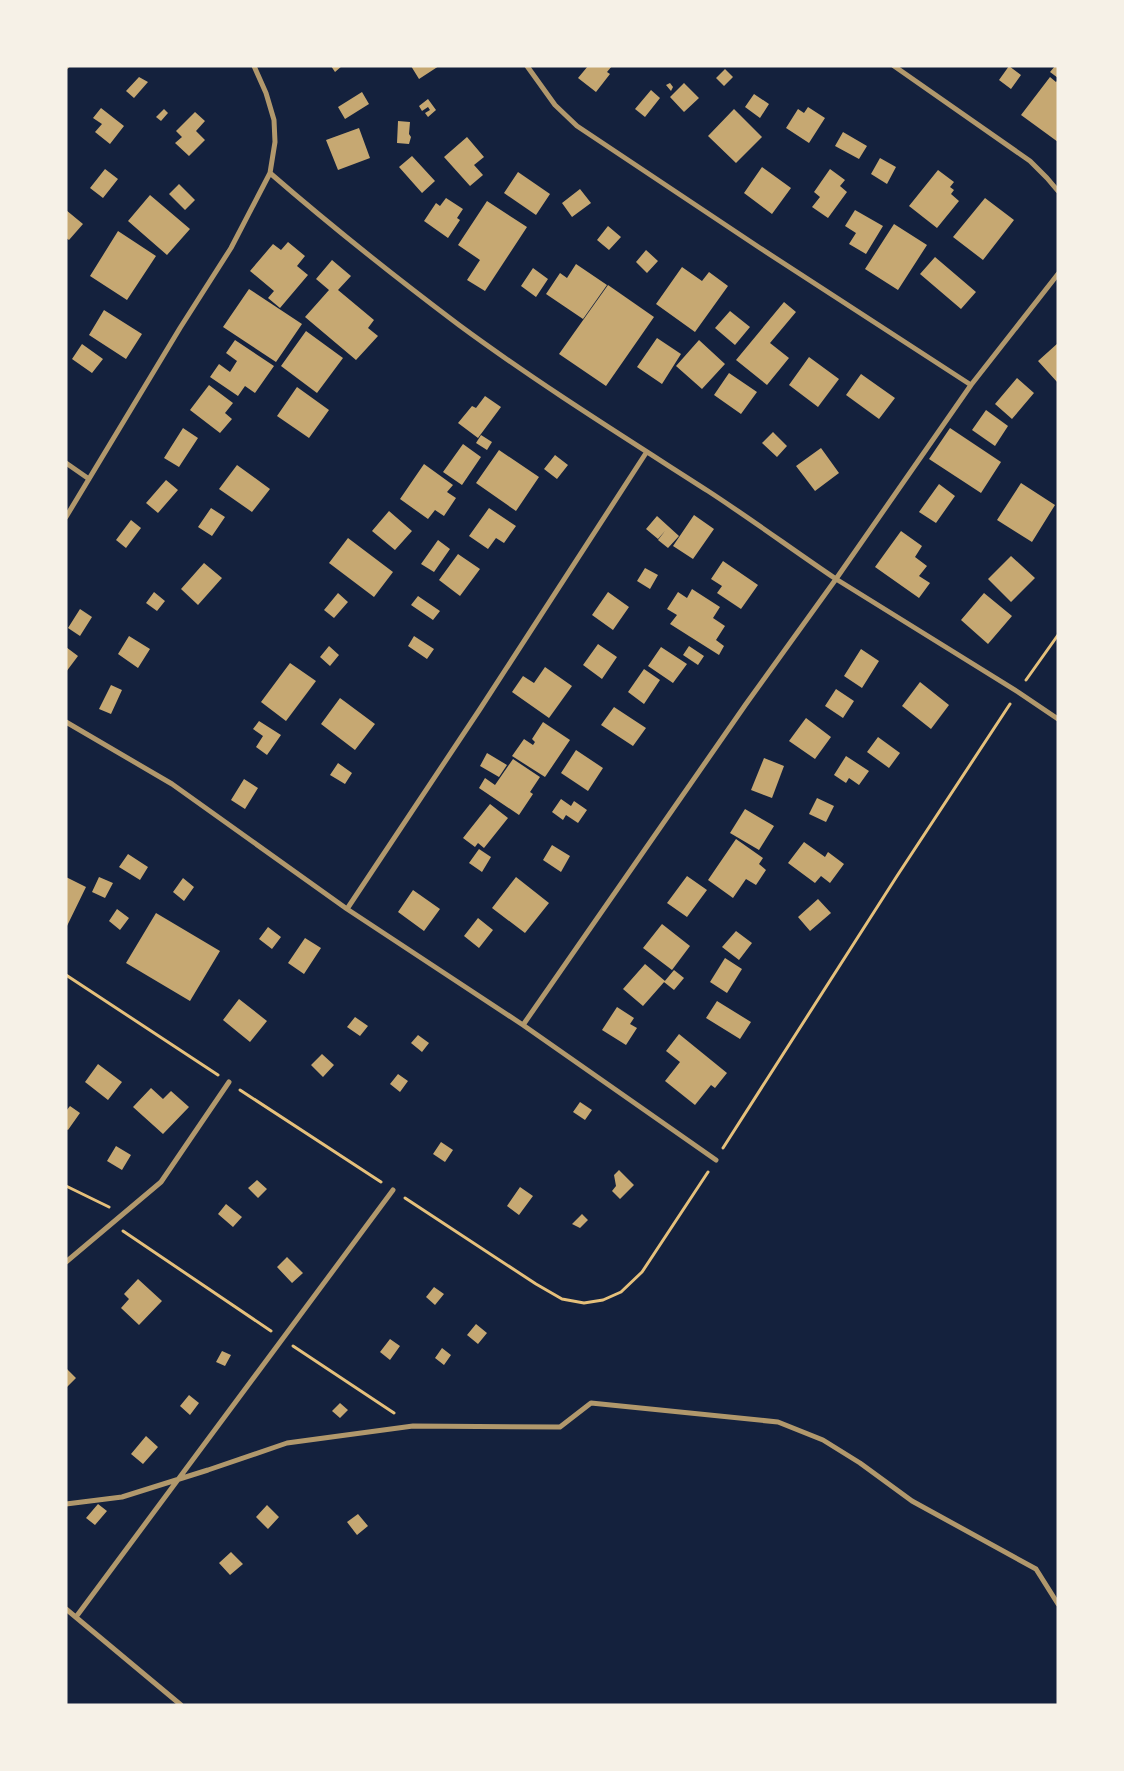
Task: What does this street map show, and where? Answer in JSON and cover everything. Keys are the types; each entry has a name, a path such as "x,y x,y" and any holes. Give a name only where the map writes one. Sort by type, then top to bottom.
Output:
{"street":[{"path":"66,517 180,328 232,248 270,173 275,142 274,120 266,93 254,66"},
{"path":"527,66 555,105 577,126 971,385"},
{"path":"894,66 1030,161 1058,191"},
{"path":"270,173 334,227 460,325 646,453 709,492 836,579 1018,692 1058,719"},
{"path":"523,1025 740,712 836,579 971,385 1058,274"},
{"path":"347,909 480,709 646,453"},
{"path":"66,463 89,479"},
{"path":"66,722 172,784 347,909 523,1025 716,1160"},
{"path":"66,1262 161,1182 229,1082"},
{"path":"76,1617 393,1190"},
{"path":"66,1504 122,1497 287,1443 413,1426 560,1427 591,1403 778,1422 823,1440 860,1463 912,1500 1036,1568 1058,1604"},
{"path":"66,1609 181,1705"}],"path":[{"path":"66,975 536,1284 562,1299 584,1303 603,1300 621,1292 642,1272 716,1160 897,876 1018,692 1058,635"},
{"path":"66,1186 123,1214"},
{"path":"112,1224 413,1426"}],"building":[{"path":"331,66 342,66 335,72"},
{"path":"411,66 439,66 419,79"},
{"path":"588,66 612,66 607,72 610,74 596,92 578,78"},
{"path":"1009,66 1021,75 1011,89 999,80"},
{"path":"1055,66 1058,66 1058,78 1050,72"},
{"path":"725,69 733,77 724,86 716,78"},
{"path":"139,77 148,82 134,98 126,91"},
{"path":"1050,77 1056,82 1058,80 1058,142 1021,115"},
{"path":"670,83 673,87 671,91 666,85"},
{"path":"684,83 699,98 684,112 670,97"},
{"path":"651,90 660,98 645,117 635,109"},
{"path":"362,92 369,104 345,119 338,107"},
{"path":"754,94 769,104 760,118 745,107"},
{"path":"428,99 436,110 428,117 425,113 430,110 428,107 422,111 419,106"},
{"path":"808,107 825,118 809,143 786,128 798,109 804,113"},
{"path":"101,108 124,126 110,144 95,132 102,124 93,118"},
{"path":"164,109 168,113 161,121 156,117"},
{"path":"734,109 762,137 736,163 708,136"},
{"path":"195,112 205,121 196,131 205,140 189,156 175,143 182,137 176,131"},
{"path":"398,121 410,122 409,134 411,137 409,144 397,143"},
{"path":"359,128 370,158 338,170 326,140"},
{"path":"843,132 867,146 859,159 835,146"},
{"path":"467,137 484,157 474,165 483,175 470,186 444,157"},
{"path":"412,156 435,181 422,193 399,167"},
{"path":"880,158 896,167 887,184 871,174"},
{"path":"762,167 791,188 772,214 744,193"},
{"path":"105,169 118,179 103,198 90,188"},
{"path":"830,169 845,180 840,186 847,192 828,218 812,207 820,197 814,192"},
{"path":"938,170 954,182 950,187 954,190 951,194 959,201 937,228 909,206"},
{"path":"518,172 550,194 536,215 504,193"},
{"path":"179,184 195,200 185,210 169,194"},
{"path":"580,189 591,203 572,217 562,203"},
{"path":"150,195 190,229 167,255 128,221"},
{"path":"446,198 463,209 457,218 460,220 448,238 424,221 436,203 440,206"},
{"path":"985,198 1014,220 983,260 953,237"},
{"path":"487,201 527,227 485,291 467,280 480,260 458,245"},
{"path":"66,210 83,224 69,240 66,238"},
{"path":"855,210 883,226 866,254 849,244 856,233 845,226"},
{"path":"894,224 927,245 898,290 865,269"},
{"path":"608,226 621,237 609,250 597,240"},
{"path":"118,231 156,256 127,300 90,276"},
{"path":"288,242 305,256 297,266 308,275 280,308 268,298 274,291 250,271 273,244 281,250"},
{"path":"646,250 658,261 647,273 636,262"},
{"path":"935,257 976,292 961,309 920,274"},
{"path":"332,260 351,276 338,290 374,320 368,328 378,336 356,360 305,317 329,290 316,279"},
{"path":"576,264 607,285 583,319 546,294 560,273 567,278"},
{"path":"682,267 702,281 709,272 728,286 695,332 656,304"},
{"path":"533,268 548,279 536,297 521,286"},
{"path":"608,285 654,317 606,386 559,354"},
{"path":"249,289 302,324 276,362 223,327"},
{"path":"784,302 796,312 770,343 789,358 767,385 736,360"},
{"path":"104,310 142,334 126,359 89,335"},
{"path":"730,311 750,327 735,345 715,328"},
{"path":"306,331 343,358 317,393 281,366"},
{"path":"657,338 681,354 662,384 637,367"},
{"path":"235,340 274,366 255,393 245,386 238,396 210,377 219,364 230,372 237,361 226,353"},
{"path":"699,340 725,364 702,389 676,366"},
{"path":"1058,343 1058,383 1038,361"},
{"path":"82,344 103,359 92,373 72,359"},
{"path":"809,357 839,379 818,407 789,385"},
{"path":"729,373 757,392 741,414 714,395"},
{"path":"861,374 895,398 879,419 846,395"},
{"path":"1017,378 1034,393 1012,419 995,404"},
{"path":"209,385 233,403 225,413 232,419 220,433 190,410"},
{"path":"297,387 329,410 309,438 277,416"},
{"path":"485,396 501,407 478,438 458,423 472,406 476,408"},
{"path":"986,410 1008,426 995,446 972,430"},
{"path":"183,428 198,438 179,467 164,458"},
{"path":"950,428 1001,462 981,493 929,459"},
{"path":"773,432 787,446 777,457 762,443"},
{"path":"481,435 492,442 487,450 476,443"},
{"path":"463,444 481,457 462,485 443,472"},
{"path":"821,448 839,473 815,491 796,466"},
{"path":"499,450 539,477 516,511 476,483"},
{"path":"555,455 568,465 557,479 544,469"},
{"path":"424,464 453,485 447,492 456,498 444,516 435,510 428,519 400,499"},
{"path":"237,465 270,489 252,512 219,489"},
{"path":"166,480 178,490 158,513 146,503"},
{"path":"1021,483 1055,505 1032,542 997,520"},
{"path":"939,484 955,496 936,523 919,512"},
{"path":"211,508 225,517 212,536 198,527"},
{"path":"489,508 516,526 504,543 496,538 488,549 469,536"},
{"path":"389,511 412,531 395,550 372,531"},
{"path":"694,515 714,529 693,559 673,546"},
{"path":"657,516 679,536 668,548 658,540 665,531 658,539 646,529"},
{"path":"131,520 141,528 126,548 116,540"},
{"path":"901,531 922,546 915,557 927,566 919,576 930,583 919,598 875,567"},
{"path":"348,538 393,572 374,597 329,563"},
{"path":"438,540 450,549 434,572 421,564"},
{"path":"458,554 480,569 460,596 439,580"},
{"path":"1011,556 1035,578 1011,602 988,579"},
{"path":"723,561 758,585 741,609 717,593 722,586 711,579"},
{"path":"204,563 222,578 198,605 181,589"},
{"path":"645,568 658,575 650,589 637,581"},
{"path":"692,589 720,607 713,618 725,626 716,640 724,646 719,655 670,624 677,615 667,609 678,592 687,598"},
{"path":"154,592 165,601 157,611 146,603"},
{"path":"608,592 629,607 613,630 592,615"},
{"path":"338,593 348,602 334,618 324,610"},
{"path":"984,593 1012,616 988,644 961,620"},
{"path":"418,596 440,611 433,620 411,605"},
{"path":"80,609 92,617 80,636 68,628"},
{"path":"129,636 150,649 138,668 118,654"},
{"path":"414,636 434,649 427,659 408,646"},
{"path":"598,644 617,657 602,679 583,665"},
{"path":"329,646 339,655 330,666 320,657"},
{"path":"689,646 704,656 698,665 683,655"},
{"path":"66,647 78,656 66,672"},
{"path":"661,647 687,664 673,683 648,666"},
{"path":"861,649 879,661 862,688 844,676"},
{"path":"290,663 316,681 286,721 261,702"},
{"path":"545,667 572,686 549,718 512,692 523,676 534,683"},
{"path":"644,669 660,680 644,704 628,692"},
{"path":"920,682 949,705 931,729 902,706"},
{"path":"111,685 122,690 111,714 99,709"},
{"path":"836,689 854,701 843,718 825,706"},
{"path":"340,698 375,724 355,750 321,724"},
{"path":"614,707 646,728 633,746 601,725"},
{"path":"806,718 831,737 815,759 789,741"},
{"path":"259,721 281,735 267,755 256,747 263,736 253,729"},
{"path":"543,722 570,740 545,777 512,756 524,739 533,745 535,742 532,739"},
{"path":"878,737 900,753 889,768 867,752"},
{"path":"576,750 603,768 588,791 561,773"},
{"path":"487,753 507,765 499,777 480,766"},
{"path":"846,756 869,771 859,785 849,778 846,783 834,775"},
{"path":"764,758 784,766 772,798 751,790"},
{"path":"513,759 540,777 530,792 533,794 519,815 479,788 485,778 495,785"},
{"path":"338,763 352,773 345,784 330,775"},
{"path":"244,779 258,788 245,809 231,800"},
{"path":"817,798 834,806 826,822 809,814"},
{"path":"561,799 571,806 574,801 587,810 578,823 566,815 563,820 552,812"},
{"path":"490,804 508,818 484,848 478,843 475,847 463,838"},
{"path":"745,809 774,826 759,850 730,833"},
{"path":"736,839 763,858 759,864 766,870 756,885 746,879 733,898 708,880"},
{"path":"804,842 825,857 828,852 844,864 830,883 821,876 815,883 788,863"},
{"path":"552,845 570,856 561,872 543,860"},
{"path":"479,849 491,857 482,872 469,863"},
{"path":"128,854 148,867 140,880 119,867"},
{"path":"687,876 707,890 687,917 667,903"},
{"path":"66,877 86,887 66,928"},
{"path":"99,877 113,883 105,898 92,892"},
{"path":"516,877 549,903 525,933 492,908"},
{"path":"183,878 194,887 184,901 173,892"},
{"path":"413,890 440,909 424,931 398,912"},
{"path":"818,899 831,913 810,931 798,917"},
{"path":"117,909 129,918 120,930 109,921"},
{"path":"156,913 220,951 190,1001 126,963"},
{"path":"478,918 493,930 479,948 464,936"},
{"path":"662,924 690,946 672,970 643,948"},
{"path":"268,927 281,937 272,949 259,939"},
{"path":"736,931 752,943 739,960 722,947"},
{"path":"305,938 321,948 304,974 288,963"},
{"path":"725,958 742,969 727,993 710,982"},
{"path":"645,964 665,981 643,1006 623,989"},
{"path":"674,970 684,978 674,990 664,982"},
{"path":"239,999 267,1021 250,1042 223,1020"},
{"path":"717,1001 751,1022 740,1039 706,1018"},
{"path":"617,1007 634,1018 630,1024 637,1028 626,1045 602,1030"},
{"path":"355,1017 368,1026 360,1036 347,1027"},
{"path":"679,1034 727,1073 715,1088 711,1085 695,1105 665,1081 680,1062 666,1051"},
{"path":"418,1035 429,1043 422,1052 411,1043"},
{"path":"322,1054 334,1065 323,1077 311,1065"},
{"path":"98,1064 122,1082 108,1100 85,1082"},
{"path":"398,1074 408,1081 400,1092 390,1084"},
{"path":"151,1088 163,1099 171,1091 189,1107 163,1134 133,1107"},
{"path":"580,1102 592,1110 585,1120 573,1112"},
{"path":"70,1106 80,1113 68,1130 66,1129 66,1111"},
{"path":"441,1142 453,1150 445,1162 433,1154"},
{"path":"116,1146 131,1155 122,1170 107,1161"},
{"path":"619,1170 634,1185 620,1199 612,1191 616,1186 614,1175"},
{"path":"257,1180 267,1189 258,1198 248,1188"},
{"path":"520,1187 533,1196 519,1215 507,1206"},
{"path":"226,1204 242,1217 233,1227 218,1214"},
{"path":"582,1214 588,1220 580,1228 572,1224"},
{"path":"287,1257 303,1273 292,1283 277,1267"},
{"path":"138,1279 162,1301 139,1325 121,1308 129,1299 124,1294"},
{"path":"434,1287 444,1294 435,1305 426,1297"},
{"path":"476,1324 487,1333 478,1344 467,1335"},
{"path":"390,1339 400,1346 390,1360 380,1352"},
{"path":"442,1348 451,1355 444,1365 435,1358"},
{"path":"222,1351 231,1355 225,1366 216,1362"},
{"path":"66,1368 76,1378 66,1388"},
{"path":"189,1395 199,1403 190,1415 180,1406"},
{"path":"340,1403 348,1410 340,1418 332,1411"},
{"path":"146,1436 158,1447 143,1464 131,1454"},
{"path":"98,1504 107,1511 95,1525 86,1518"},
{"path":"267,1505 279,1517 268,1529 256,1517"},
{"path":"358,1514 368,1526 357,1535 347,1522"},
{"path":"231,1552 243,1564 230,1575 219,1563"}]}
